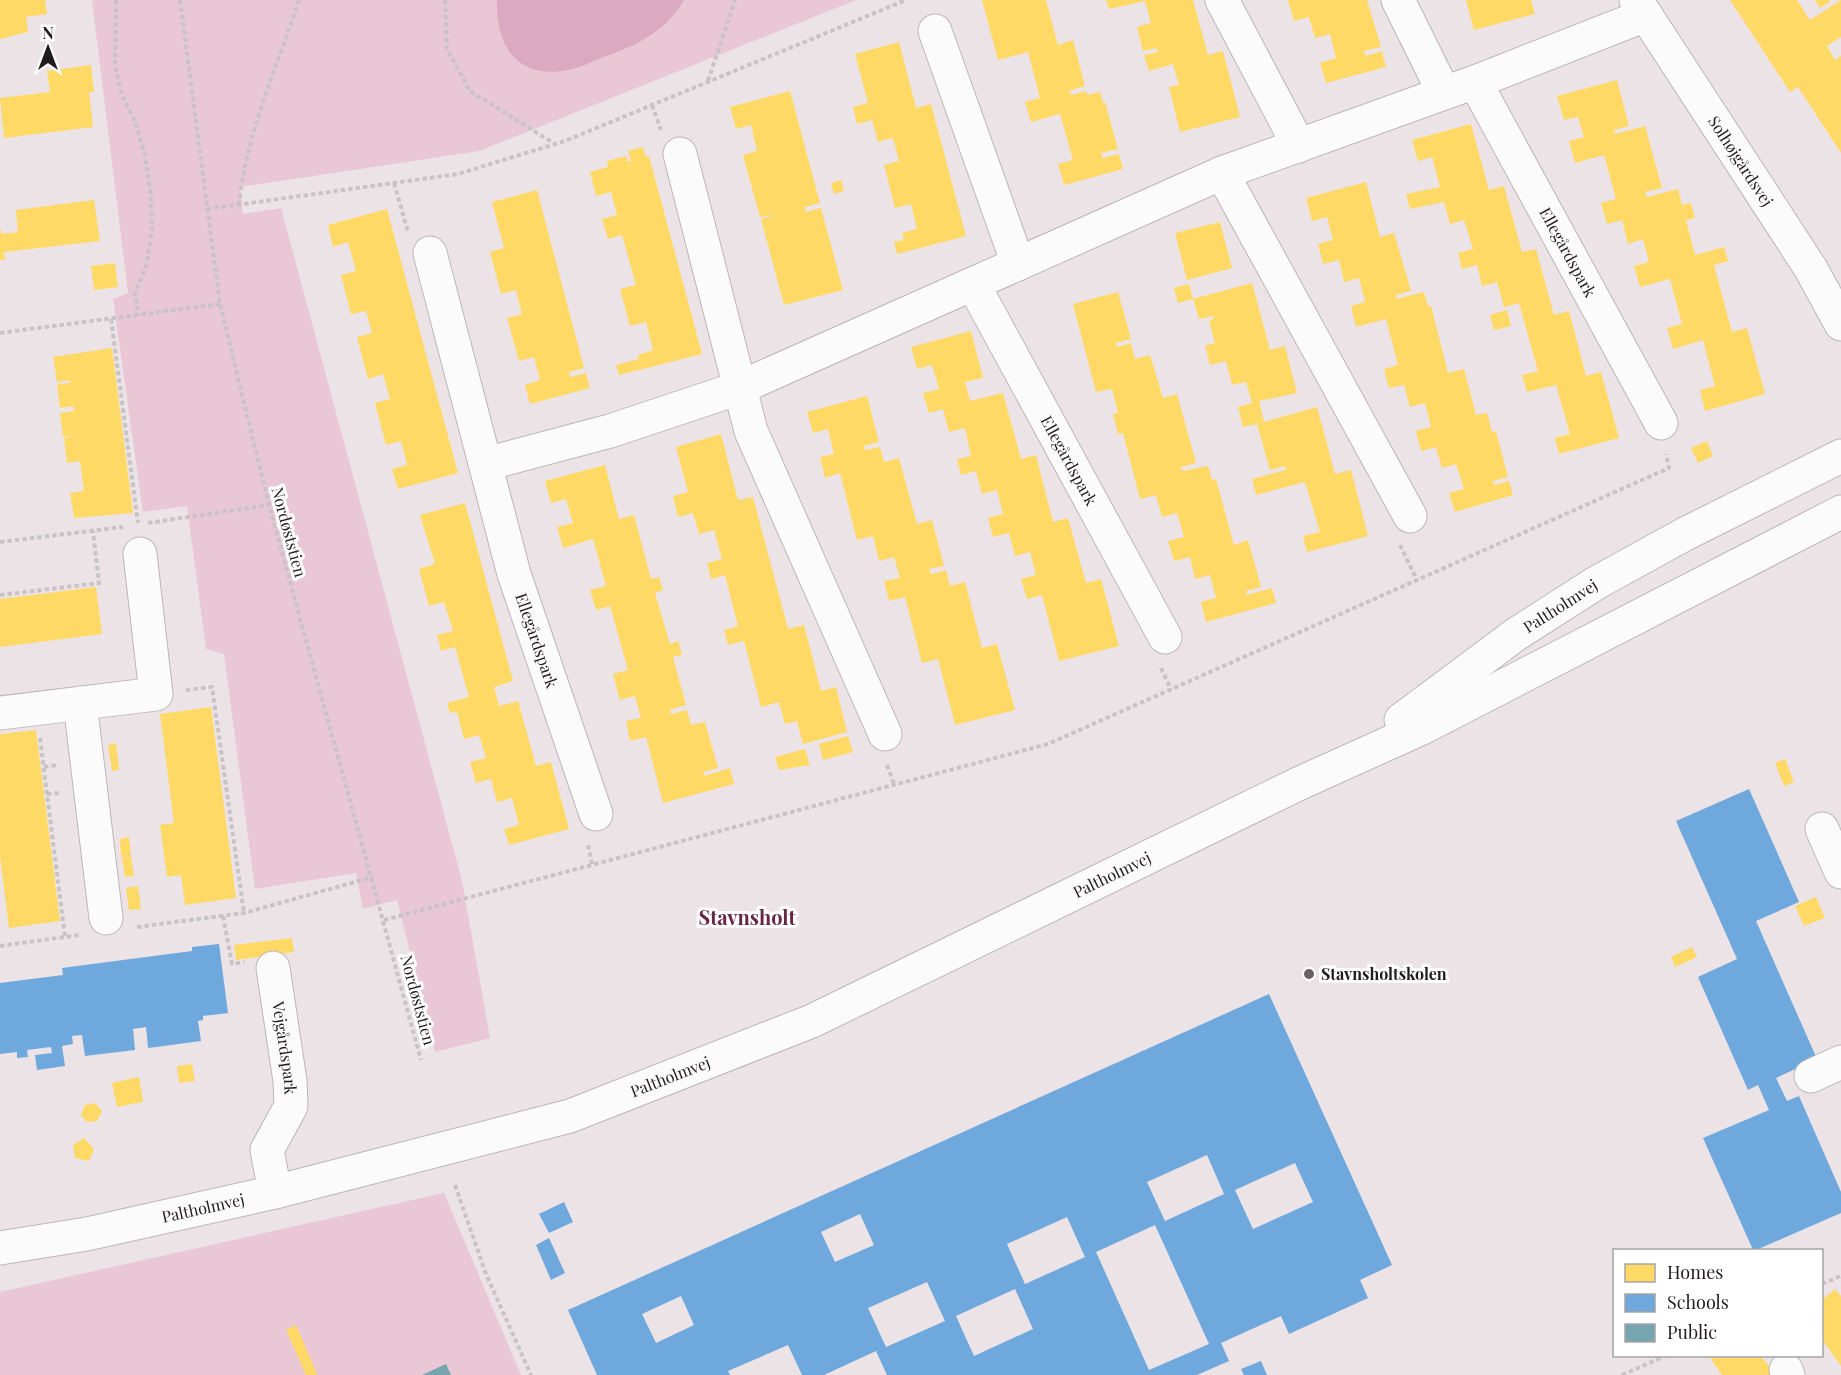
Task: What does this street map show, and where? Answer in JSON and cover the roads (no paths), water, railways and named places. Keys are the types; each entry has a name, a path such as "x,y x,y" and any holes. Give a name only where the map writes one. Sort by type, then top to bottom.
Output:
{"street":[{"path":"1222,0 1299,146"},
{"path":"1398,0 1444,93"},
{"path":"486,464 610,431 739,388 1222,173 1475,82 1641,7"},
{"name":"Solhøjgårdsvej","path":"1641,7 1811,269 1841,324"},
{"path":"935,31 1018,264"},
{"name":"Ellegårdspark","path":"1475,82 1661,423"},
{"path":"673,146 751,431 885,734"},
{"path":"1222,173 1410,516"},
{"name":"Ellegårdspark","path":"430,253 514,574 596,814"},
{"name":"Ellegårdspark","path":"973,284 1165,637"},
{"name":"Paltholmvej","path":"1298,784 1420,708 1515,635 1596,583 1685,534 1841,456"},
{"name":"Paltholmvej","path":"0,1248 87,1234 275,1192 570,1116 812,1021 1298,784 1422,728 1841,512"},
{"path":"0,713 156,694 139,539"},
{"path":"80,703 106,918"},
{"path":"1822,829 1841,872"},
{"name":"Vejgårdspark","path":"273,968 290,1081 291,1106 267,1150 275,1192"},
{"path":"1811,1076 1841,1062"}],"place":[{"name":"Stavnsholtskolen","path":"1309,974"}],"district":[{"name":"Stavnsholt","path":"747,918"}]}
